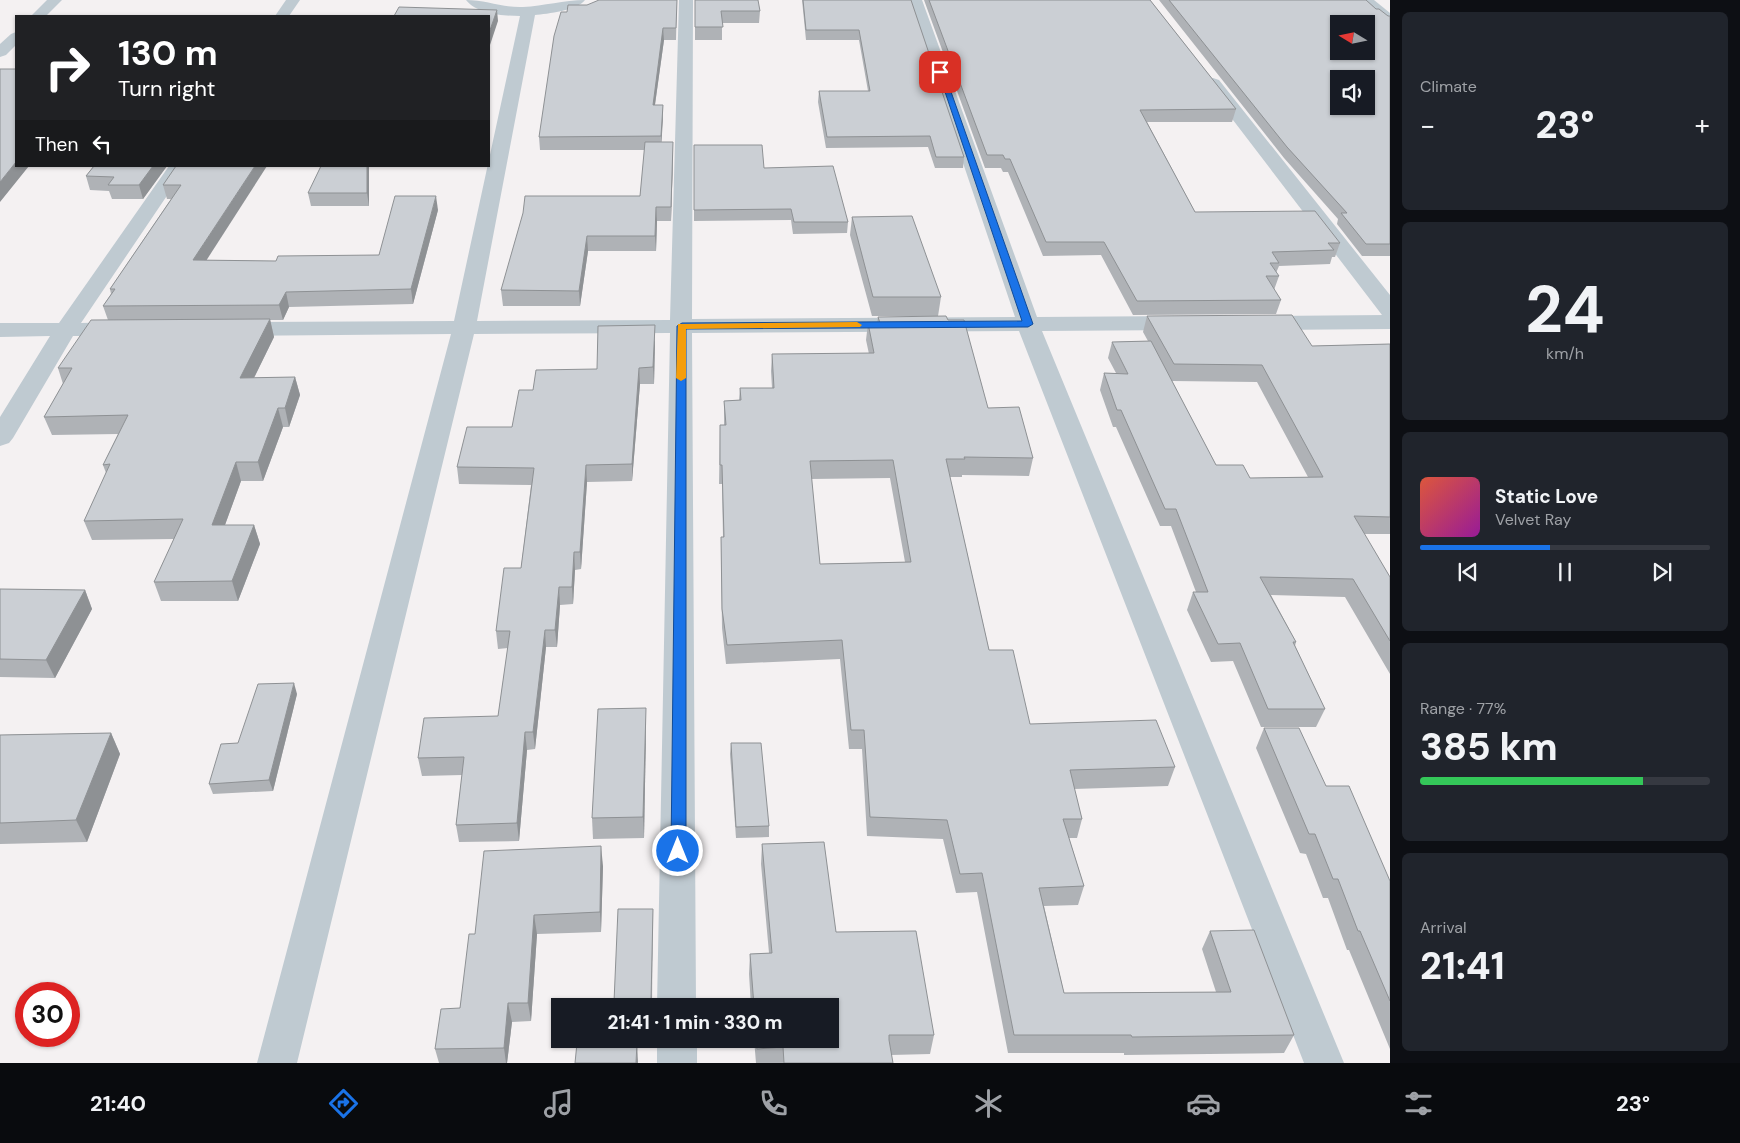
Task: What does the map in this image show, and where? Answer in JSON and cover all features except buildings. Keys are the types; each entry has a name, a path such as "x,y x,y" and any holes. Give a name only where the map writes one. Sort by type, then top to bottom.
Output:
{"street":[{"path":"39,15 54,0"},
{"path":"283,15 293,0"},
{"path":"473,0 490,8 528,11 557,8 578,0"},
{"path":"677,998 686,0"},
{"path":"916,0 1028,324 1324,1063"},
{"path":"1365,0 1390,21"},
{"path":"277,1063 464,328 528,11"},
{"path":"0,52 15,38"},
{"path":"1203,70 1390,310"},
{"path":"0,438 66,330 177,167"},
{"path":"1234,323 1390,322"},
{"path":"215,329 1204,323"},
{"path":"0,330 145,329"},
{"path":"677,1048 677,1063"}],"slow traffic":[{"path":"681,378 682,326 857,325"}],"route":[{"path":"678,851 682,326 1028,324 940,72"}]}
